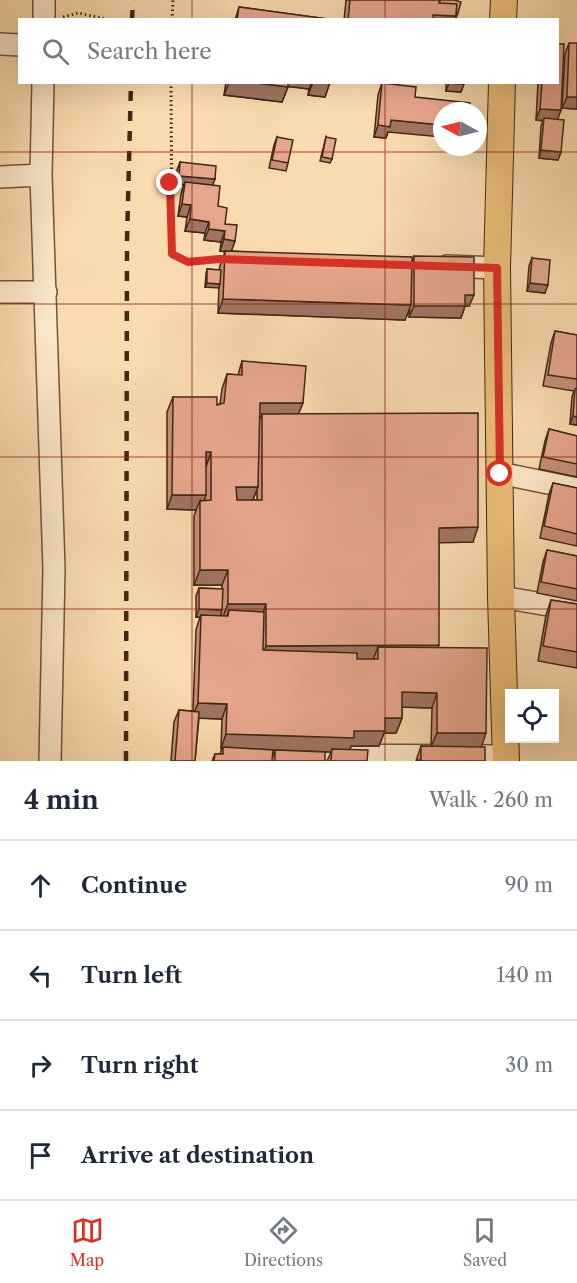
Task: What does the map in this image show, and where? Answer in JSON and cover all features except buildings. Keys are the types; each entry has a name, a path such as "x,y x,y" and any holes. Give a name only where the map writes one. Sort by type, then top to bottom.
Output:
{"main road":[{"path":"503,18 504,0"},
{"path":"502,84 497,268 501,597 506,759"}],"street":[{"path":"44,0 50,18"},
{"path":"0,44 18,45"},
{"path":"43,84 41,176 54,569 50,761"},
{"path":"0,177 41,176"},
{"path":"428,266 497,268"},
{"path":"0,292 46,292"},
{"path":"500,474 577,489"},
{"path":"501,597 577,610"},
{"path":"272,754 506,759"}],"path":[{"path":"172,18 173,0"},
{"path":"55,18 78,13 102,18"},
{"path":"171,84 172,254 188,262 219,259"}],"railway":[{"path":"132,18 133,0"},
{"path":"126,761 127,241 131,84"}],"route":[{"path":"170,183 172,254 188,262 219,259 497,268 500,474"}]}
